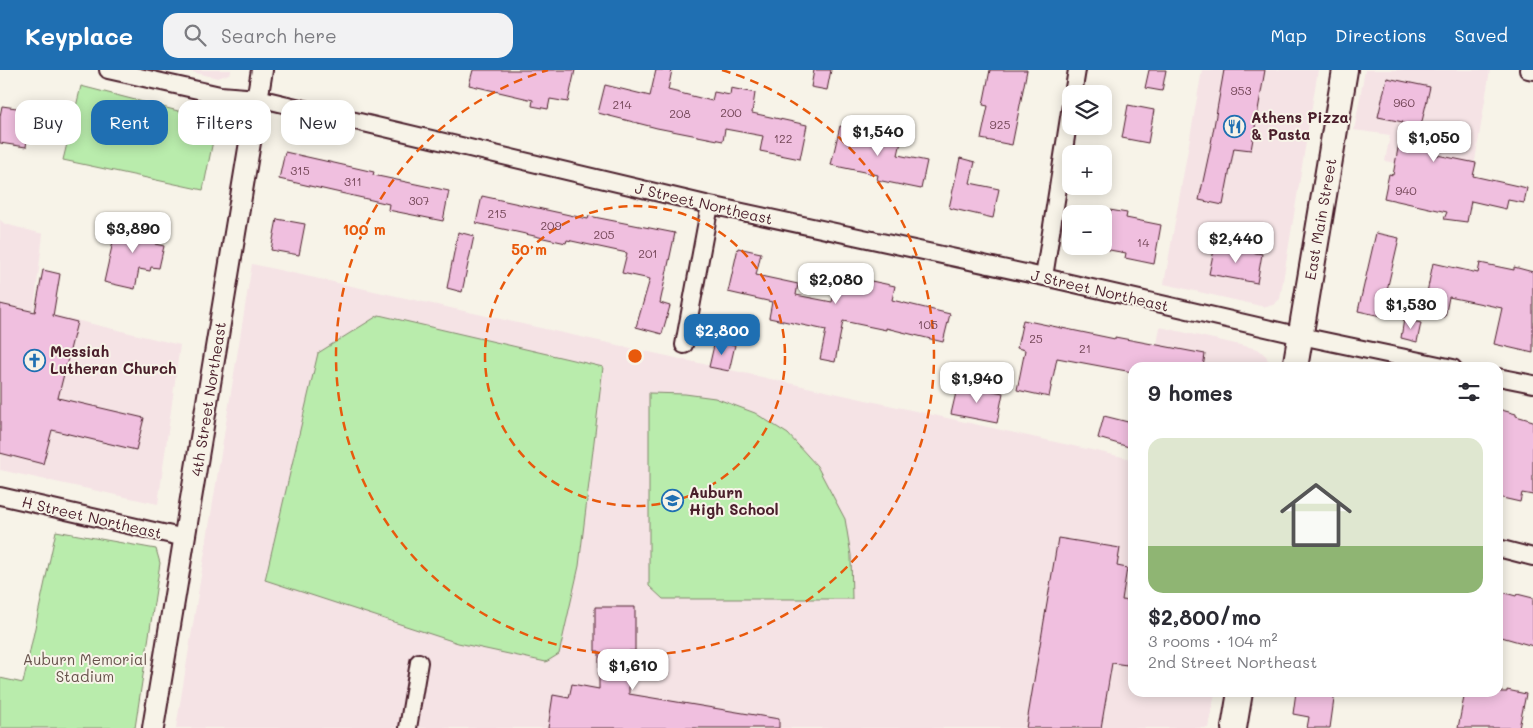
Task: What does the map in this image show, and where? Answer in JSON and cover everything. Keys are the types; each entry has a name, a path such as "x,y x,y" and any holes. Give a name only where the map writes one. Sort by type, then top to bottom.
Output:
{"main road":[{"name":"East Main Street","path":"1296,362 1345,70"},
{"path":"1234,728 1239,697"}],"street":[{"name":"J Street Northeast","path":"108,70 220,96 258,98 710,205 1425,362"},
{"name":"4th Street Northeast","path":"153,728 262,70"},
{"path":"1074,85 1077,70"},
{"path":"1528,70 1533,71"},
{"path":"1044,277 1066,135"},
{"path":"684,345 710,205"},
{"path":"1503,378 1533,384"},
{"name":"H Street Northeast","path":"0,496 185,538"},
{"path":"1503,549 1533,557"},
{"path":"408,728 419,662"}],"shaded area":[{"path":"183,70 231,70 231,73 218,78"},
{"path":"1202,70 1318,70 1280,299 1273,305 1265,307 1164,284"},
{"path":"1365,70 1490,70 1472,179 1385,161 1390,135 1354,130"},
{"path":"0,220 5,224 43,234 34,310 180,345 158,504 0,470"},
{"name":"Auburn High School","path":"252,264 1128,458 1128,697 1214,697 1208,728 176,728"},
{"path":"1160,327 1258,349 1266,356 1269,362 1154,362"}],"green space":[{"path":"81,86 135,100 91,100 91,145 168,145 168,108 178,111 178,145 212,145 203,190 63,160 67,145 81,145 81,100 78,100"},
{"path":"379,315 603,367 579,566 559,654 546,662 458,643 265,580 318,353"},
{"path":"649,393 685,394 715,398 755,413 788,434 817,466 845,519 851,555 852,599 663,599 649,586"},
{"name":"Auburn Memorial Stadium","path":"56,531 156,549 160,563 135,728 0,728 0,678 23,683"}],"building":[{"path":"473,70 575,70 568,102 550,99 548,109 532,106 533,100 469,85"},
{"path":"656,70 672,70 668,90 712,101 714,92 730,95 731,88 755,93 752,113 807,125 800,159 760,151 763,136 725,129 723,141 657,128 598,113 605,85 650,96"},
{"path":"814,70 831,70 827,90 811,87"},
{"path":"990,70 1027,70 1012,145 981,139 988,106 983,105"},
{"path":"1149,70 1166,70 1162,91 1145,88"},
{"path":"1224,70 1265,70 1251,150 1234,148 1223,205 1199,200"},
{"path":"1387,78 1430,87 1420,130 1436,133 1432,154 1476,163 1473,176 1527,188 1524,203 1508,200 1506,209 1471,201 1467,222 1444,219 1447,212 1384,198 1389,174 1393,175 1403,122 1378,117"},
{"path":"1128,105 1154,110 1148,143 1122,138"},
{"path":"2,106 15,108 15,145 26,145 26,147 0,143"},
{"path":"840,126 886,136 888,130 903,133 898,155 927,161 921,189 877,180 878,175 831,165"},
{"path":"285,152 374,172 373,175 449,191 443,221 388,210 389,204 279,179"},
{"path":"960,158 975,162 970,183 999,189 993,218 949,208"},
{"path":"482,196 588,219 589,216 675,233 660,303 670,306 662,334 636,327 650,279 622,273 627,253 567,240 566,243 476,223"},
{"path":"1112,210 1127,213 1126,218 1161,225 1154,264 1125,258 1126,253 1112,250"},
{"path":"277,219 305,224 299,255 271,250"},
{"path":"124,220 158,228 155,244 164,246 159,268 151,267 150,271 139,269 135,289 104,282 115,233 120,234"},
{"path":"458,232 474,236 462,292 447,288"},
{"path":"1376,233 1399,238 1381,316 1358,311"},
{"path":"1215,245 1262,254 1257,283 1209,274"},
{"path":"738,248 761,253 756,275 798,284 796,295 832,302 838,274 895,286 892,300 950,314 943,342 886,328 886,330 843,321 835,362 820,359 826,330 769,318 772,302 728,292"},
{"path":"1433,263 1478,273 1480,263 1514,270 1514,267 1533,272 1533,353 1494,344 1502,308 1449,297 1445,317 1423,312"},
{"name":"Messiah Lutheran Church","path":"43,270 60,274 53,316 77,322 58,398 144,418 136,450 52,430 43,464 0,453 0,304 35,312"},
{"path":"1404,319 1421,323 1417,342 1401,338"},
{"path":"1023,320 1115,339 1115,337 1205,354 1204,362 1128,362 1128,371 1057,358 1049,397 1017,390 1025,350 1017,348"},
{"path":"715,341 735,345 729,371 709,367"},
{"path":"958,384 1003,393 997,423 951,414"},
{"path":"1503,410 1533,421 1533,495 1522,493 1520,502 1503,498"},
{"path":"1104,416 1128,422 1128,447 1098,438"},
{"path":"1058,538 1120,548 1117,566 1127,568 1122,600 1128,601 1128,659 1127,665 1112,663 1101,728 1026,728"},
{"path":"1503,592 1533,598 1533,646 1503,637"},
{"path":"595,607 635,607 635,651 629,651 629,694 779,719 779,728 548,728 553,695 569,698 572,684 599,689 599,651 595,651"},
{"path":"1507,690 1526,694 1519,728 1458,728 1464,697 1503,697 1503,692 1507,692"},
{"path":"1295,697 1334,697 1330,728 1307,728 1309,717 1293,714"}],"place":[{"name":"Athens Pizza & Pasta","path":"1235,126"},
{"name":"Messiah Lutheran Church","path":"34,360"},
{"name":"Auburn High School","path":"673,501"}]}
